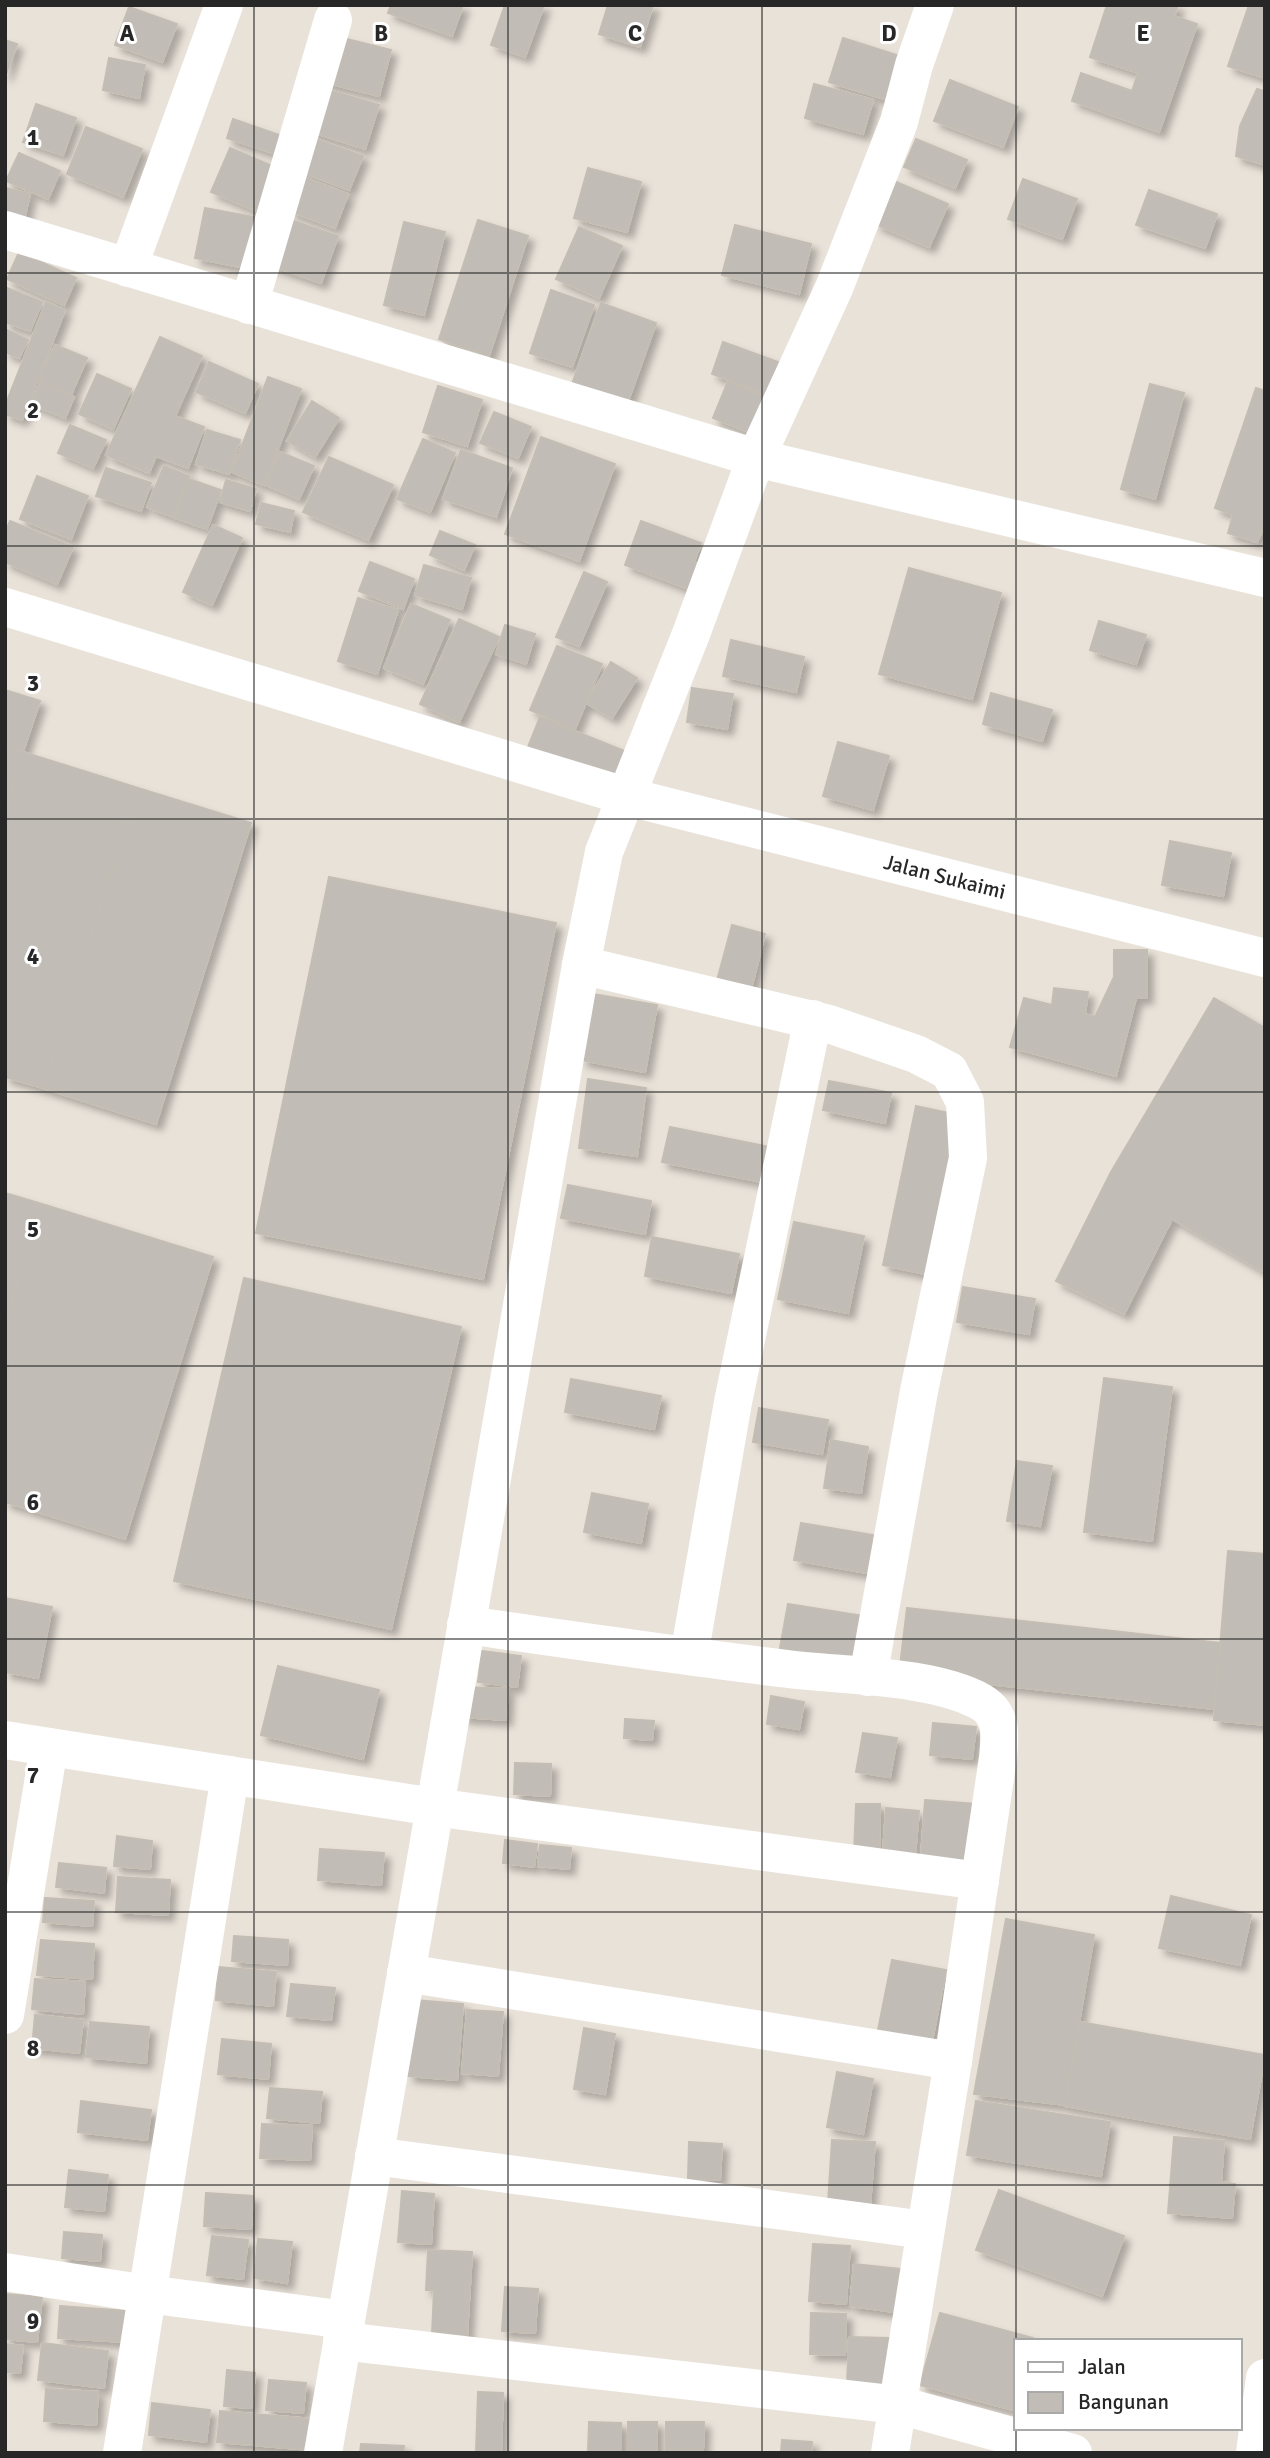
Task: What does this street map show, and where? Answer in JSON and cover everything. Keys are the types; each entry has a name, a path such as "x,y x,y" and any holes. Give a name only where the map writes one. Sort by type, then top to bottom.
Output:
{"street":[{"path":"128,268 224,5"},
{"path":"323,2453 581,965 604,852 691,634 756,458 834,288 899,122 914,65 935,5"},
{"path":"249,305 333,20"},
{"path":"5,230 756,458 1265,578"},
{"name":"Jalan Sukaimi","path":"5,607 625,796 1265,958"},
{"path":"581,965 813,1019 916,1054 949,1071 965,1102 968,1158 919,1391 868,1678"},
{"path":"689,1656 733,1402 813,1019"},
{"path":"466,1625 689,1656 909,1681 955,1692 981,1703 994,1713 1001,1730 980,1881 890,2453"},
{"path":"5,1740 434,1807 980,1881"},
{"path":"5,2015 13,1913 48,1747"},
{"path":"122,2453 230,1775"},
{"path":"406,1973 953,2061"},
{"path":"374,2156 925,2230"},
{"path":"5,2272 147,2294 344,2330 899,2405 1073,2453"},
{"path":"1255,2453 1265,2378"}],"building":[{"path":"391,5 463,5 452,36 388,13"},
{"path":"505,5 544,5 525,57 491,45"},
{"path":"608,5 653,5 640,47 599,34"},
{"path":"1107,5 1178,5 1174,16 1197,24 1159,132 1072,101 1081,73 1132,91 1138,73 1090,57"},
{"path":"1249,5 1265,5 1265,69 1262,77 1228,66"},
{"path":"129,7 177,24 162,62 115,45"},
{"path":"331,35 391,50 379,96 319,81"},
{"path":"843,38 912,60 898,103 829,82"},
{"path":"5,40 17,44 5,77"},
{"path":"109,58 145,65 139,98 103,90"},
{"path":"950,80 1018,107 1003,147 934,121"},
{"path":"814,84 873,100 863,134 805,118"},
{"path":"319,87 379,105 365,149 306,130"},
{"path":"1257,89 1265,91 1265,165 1236,156 1240,126"},
{"path":"36,104 76,118 63,155 23,142"},
{"path":"233,119 294,140 288,158 227,138"},
{"path":"86,127 142,149 123,197 67,174"},
{"path":"310,137 363,156 349,190 298,171"},
{"path":"916,139 967,160 955,188 904,167"},
{"path":"230,148 287,172 269,216 211,192"},
{"path":"19,153 60,171 48,199 6,181"},
{"path":"588,168 641,182 627,232 574,218"},
{"path":"301,176 348,194 335,228 289,211"},
{"path":"1023,179 1077,199 1062,239 1008,219"},
{"path":"894,181 948,204 929,247 875,224"},
{"path":"6,188 30,194 24,220 5,215"},
{"path":"1149,190 1217,214 1205,248 1136,225"},
{"path":"205,208 264,219 255,270 195,258"},
{"path":"285,218 338,236 321,283 269,265"},
{"path":"478,220 528,236 489,356 439,339"},
{"path":"404,222 445,232 424,315 384,305"},
{"path":"735,225 811,244 799,294 722,275"},
{"path":"579,227 622,246 599,298 556,279"},
{"path":"19,252 76,278 64,305 7,279"},
{"path":"7,288 42,302 30,331 5,322"},
{"path":"551,290 594,305 572,367 530,353"},
{"path":"46,302 65,310 22,420 5,414 5,406"},
{"path":"601,303 656,323 626,407 571,387"},
{"path":"5,329 28,340 19,358 5,352"},
{"path":"160,337 202,356 175,416 204,427 188,468 156,456 149,473 106,455"},
{"path":"723,342 792,367 781,399 712,374"},
{"path":"55,345 87,358 71,395 39,381"},
{"path":"209,362 258,384 245,413 196,392"},
{"path":"97,374 131,389 113,429 79,414"},
{"path":"268,377 301,389 264,485 232,472"},
{"path":"728,381 778,402 764,438 713,418"},
{"path":"40,383 74,397 65,418 31,404"},
{"path":"1150,384 1184,393 1155,499 1121,489"},
{"path":"438,386 482,400 467,446 423,432"},
{"path":"1256,388 1265,391 1265,525 1257,542 1228,533 1233,515 1215,508"},
{"path":"312,401 339,418 315,457 287,441"},
{"path":"494,412 531,427 518,458 480,443"},
{"path":"70,425 106,440 93,468 58,453"},
{"path":"207,430 240,440 229,474 196,464"},
{"path":"541,437 615,464 579,561 505,534"},
{"path":"423,439 455,453 430,512 397,499"},
{"path":"461,450 512,468 496,517 443,499"},
{"path":"280,452 314,466 299,499 266,485"},
{"path":"329,457 393,485 368,540 303,512"},
{"path":"164,466 189,476 173,517 147,507"},
{"path":"106,468 151,483 141,511 96,496"},
{"path":"37,476 88,496 71,539 20,519"},
{"path":"189,479 221,490 207,529 175,518"},
{"path":"226,480 256,489 250,511 220,502"},
{"path":"261,503 294,511 290,532 256,524"},
{"path":"10,521 73,547 57,584 5,562 5,533"},
{"path":"641,521 701,543 694,562 703,565 694,591 625,565"},
{"path":"213,525 242,538 212,605 183,592"},
{"path":"440,531 475,545 464,570 430,555"},
{"path":"370,562 414,579 403,609 359,591"},
{"path":"424,565 471,578 462,609 415,595"},
{"path":"909,568 1001,593 972,699 879,674"},
{"path":"584,572 607,582 579,646 556,637"},
{"path":"358,598 398,610 377,674 338,661"},
{"path":"411,604 450,620 423,684 384,668"},
{"path":"459,619 499,637 459,722 420,704"},
{"path":"1099,621 1146,635 1136,664 1090,650"},
{"path":"505,625 535,634 526,664 496,654"},
{"path":"731,640 804,657 796,692 723,676"},
{"path":"557,646 602,664 575,729 530,710"},
{"path":"611,662 637,678 612,718 586,703"},
{"path":"692,688 733,694 727,729 687,722"},
{"path":"5,690 40,701 23,752 5,747"},
{"path":"991,693 1052,710 1042,741 983,724"},
{"path":"540,717 627,752 613,787 526,752"},
{"path":"838,742 889,756 873,810 823,796"},
{"path":"5,747 23,752 5,810"},
{"path":"23,752 138,788 43,1088 5,1077 5,810"},
{"path":"138,788 251,823 156,1124 43,1088"},
{"path":"1170,841 1231,853 1223,896 1162,885"},
{"path":"329,877 556,923 483,1279 256,1233"},
{"path":"732,925 765,934 750,993 716,984"},
{"path":"1114,950 1147,950 1147,998 1136,998 1116,1076 1010,1047 1024,998 1052,1005 1054,988 1088,992 1085,1014 1095,1017 1114,977"},
{"path":"593,994 657,1005 645,1072 581,1060"},
{"path":"1214,998 1265,1028 1265,1272 1172,1219 1124,1314 1056,1281 1111,1172"},
{"path":"588,1079 646,1088 637,1156 579,1148"},
{"path":"829,1081 891,1093 885,1123 823,1110"},
{"path":"916,1106 963,1116 930,1275 883,1265"},
{"path":"670,1127 770,1147 762,1182 662,1162"},
{"path":"568,1185 651,1201 645,1234 561,1218"},
{"path":"5,1193 42,1204 5,1323"},
{"path":"42,1204 213,1257 125,1539 5,1502 5,1323"},
{"path":"794,1222 864,1236 848,1313 778,1299"},
{"path":"652,1237 739,1254 731,1293 645,1276"},
{"path":"244,1278 461,1327 391,1629 174,1581"},
{"path":"963,1287 1035,1299 1029,1334 957,1322"},
{"path":"1104,1378 1172,1387 1152,1541 1084,1532"},
{"path":"571,1379 661,1396 654,1429 565,1412"},
{"path":"759,1408 828,1420 822,1454 753,1442"},
{"path":"831,1440 868,1447 861,1493 824,1488"},
{"path":"1017,1461 1052,1466 1040,1526 1007,1521"},
{"path":"592,1493 648,1504 641,1543 584,1532"},
{"path":"801,1523 873,1535 867,1573 794,1560"},
{"path":"1228,1551 1265,1554 1265,1725 1214,1720"},
{"path":"5,1598 52,1607 38,1678 5,1672"},
{"path":"788,1604 864,1616 855,1671 778,1659"},
{"path":"907,1608 1220,1643 1213,1709 899,1674"},
{"path":"482,1651 521,1656 517,1687 478,1682"},
{"path":"278,1666 379,1690 363,1759 261,1735"},
{"path":"464,1687 508,1689 506,1720 462,1717"},
{"path":"771,1696 804,1702 799,1729 767,1724"},
{"path":"625,1719 654,1721 652,1740 624,1738"},
{"path":"933,1723 976,1727 972,1759 930,1755"},
{"path":"863,1733 897,1738 890,1777 856,1772"},
{"path":"515,1763 551,1764 550,1796 514,1794"},
{"path":"925,1800 977,1804 973,1861 921,1857"},
{"path":"856,1804 880,1804 879,1855 854,1854"},
{"path":"886,1808 919,1811 915,1855 883,1853"},
{"path":"117,1836 152,1841 150,1869 114,1866"},
{"path":"505,1840 537,1844 534,1867 503,1863"},
{"path":"540,1845 571,1848 569,1869 538,1866"},
{"path":"320,1849 384,1853 381,1885 318,1880"},
{"path":"59,1863 106,1868 104,1893 56,1887"},
{"path":"118,1877 170,1880 168,1915 116,1912"},
{"path":"1171,1896 1251,1915 1240,1965 1159,1948"},
{"path":"45,1898 94,1901 92,1926 43,1922"},
{"path":"1006,1919 1094,1935 1065,2105 974,2094"},
{"path":"234,1936 288,1940 287,1965 232,1961"},
{"path":"41,1940 94,1944 92,1979 37,1975"},
{"path":"892,1960 946,1970 932,2041 878,2030"},
{"path":"218,1967 276,1972 273,2006 216,2000"},
{"path":"35,1979 85,1982 83,2014 32,2009"},
{"path":"291,1984 335,1988 331,2020 287,2016"},
{"path":"414,2000 463,2004 457,2080 408,2076"},
{"path":"467,2010 503,2012 498,2076 462,2073"},
{"path":"35,2015 83,2020 79,2053 32,2048"},
{"path":"90,2022 149,2027 146,2063 86,2057"},
{"path":"1080,2022 1265,2055 1250,2139 1065,2106"},
{"path":"584,2028 615,2034 605,2094 574,2089"},
{"path":"222,2039 271,2044 268,2079 218,2074"},
{"path":"837,2072 873,2079 863,2134 827,2127"},
{"path":"270,2088 322,2092 319,2123 267,2118"},
{"path":"81,2101 151,2110 147,2140 78,2132"},
{"path":"976,2101 1110,2122 1101,2176 967,2155"},
{"path":"262,2124 312,2126 310,2160 260,2158"},
{"path":"1174,2137 1224,2141 1221,2182 1235,2184 1232,2218 1168,2213"},
{"path":"832,2140 875,2142 870,2206 828,2203"},
{"path":"689,2142 722,2144 720,2180 688,2179"},
{"path":"69,2170 108,2175 104,2211 65,2207"},
{"path":"999,2190 1124,2236 1102,2296 976,2250"},
{"path":"402,2191 434,2194 431,2244 398,2242"},
{"path":"206,2193 253,2196 251,2229 204,2226"},
{"path":"64,2232 102,2235 100,2261 62,2258"},
{"path":"212,2236 248,2240 243,2279 207,2275"},
{"path":"258,2239 292,2242 287,2283 254,2278"},
{"path":"813,2244 850,2246 846,2304 809,2301"},
{"path":"428,2250 472,2252 467,2336 432,2334 434,2290 426,2290"},
{"path":"854,2264 900,2269 895,2312 850,2306"},
{"path":"505,2287 538,2289 535,2333 502,2331"},
{"path":"5,2294 42,2297 37,2342 5,2339"},
{"path":"60,2306 127,2311 125,2342 58,2338"},
{"path":"811,2313 846,2314 845,2355 810,2354"},
{"path":"940,2313 1033,2338 1014,2339 1013,2410 920,2385"},
{"path":"849,2337 890,2338 889,2385 847,2384"},
{"path":"42,2343 108,2351 104,2388 38,2380"},
{"path":"5,2344 23,2346 20,2373 5,2372"},
{"path":"227,2370 255,2373 252,2408 224,2406"},
{"path":"269,2380 306,2383 303,2413 266,2410"},
{"path":"46,2389 98,2392 96,2425 44,2421"},
{"path":"478,2392 503,2393 501,2453 476,2453"},
{"path":"152,2403 210,2410 206,2442 149,2435"},
{"path":"220,2411 312,2419 310,2450 217,2442"},
{"path":"589,2422 621,2423 621,2453 588,2453"},
{"path":"628,2422 657,2422 657,2453 628,2453"},
{"path":"666,2422 704,2422 703,2450 666,2450"},
{"path":"782,2440 812,2442 811,2453 781,2453"},
{"path":"361,2444 404,2446 403,2453 360,2453"}]}
